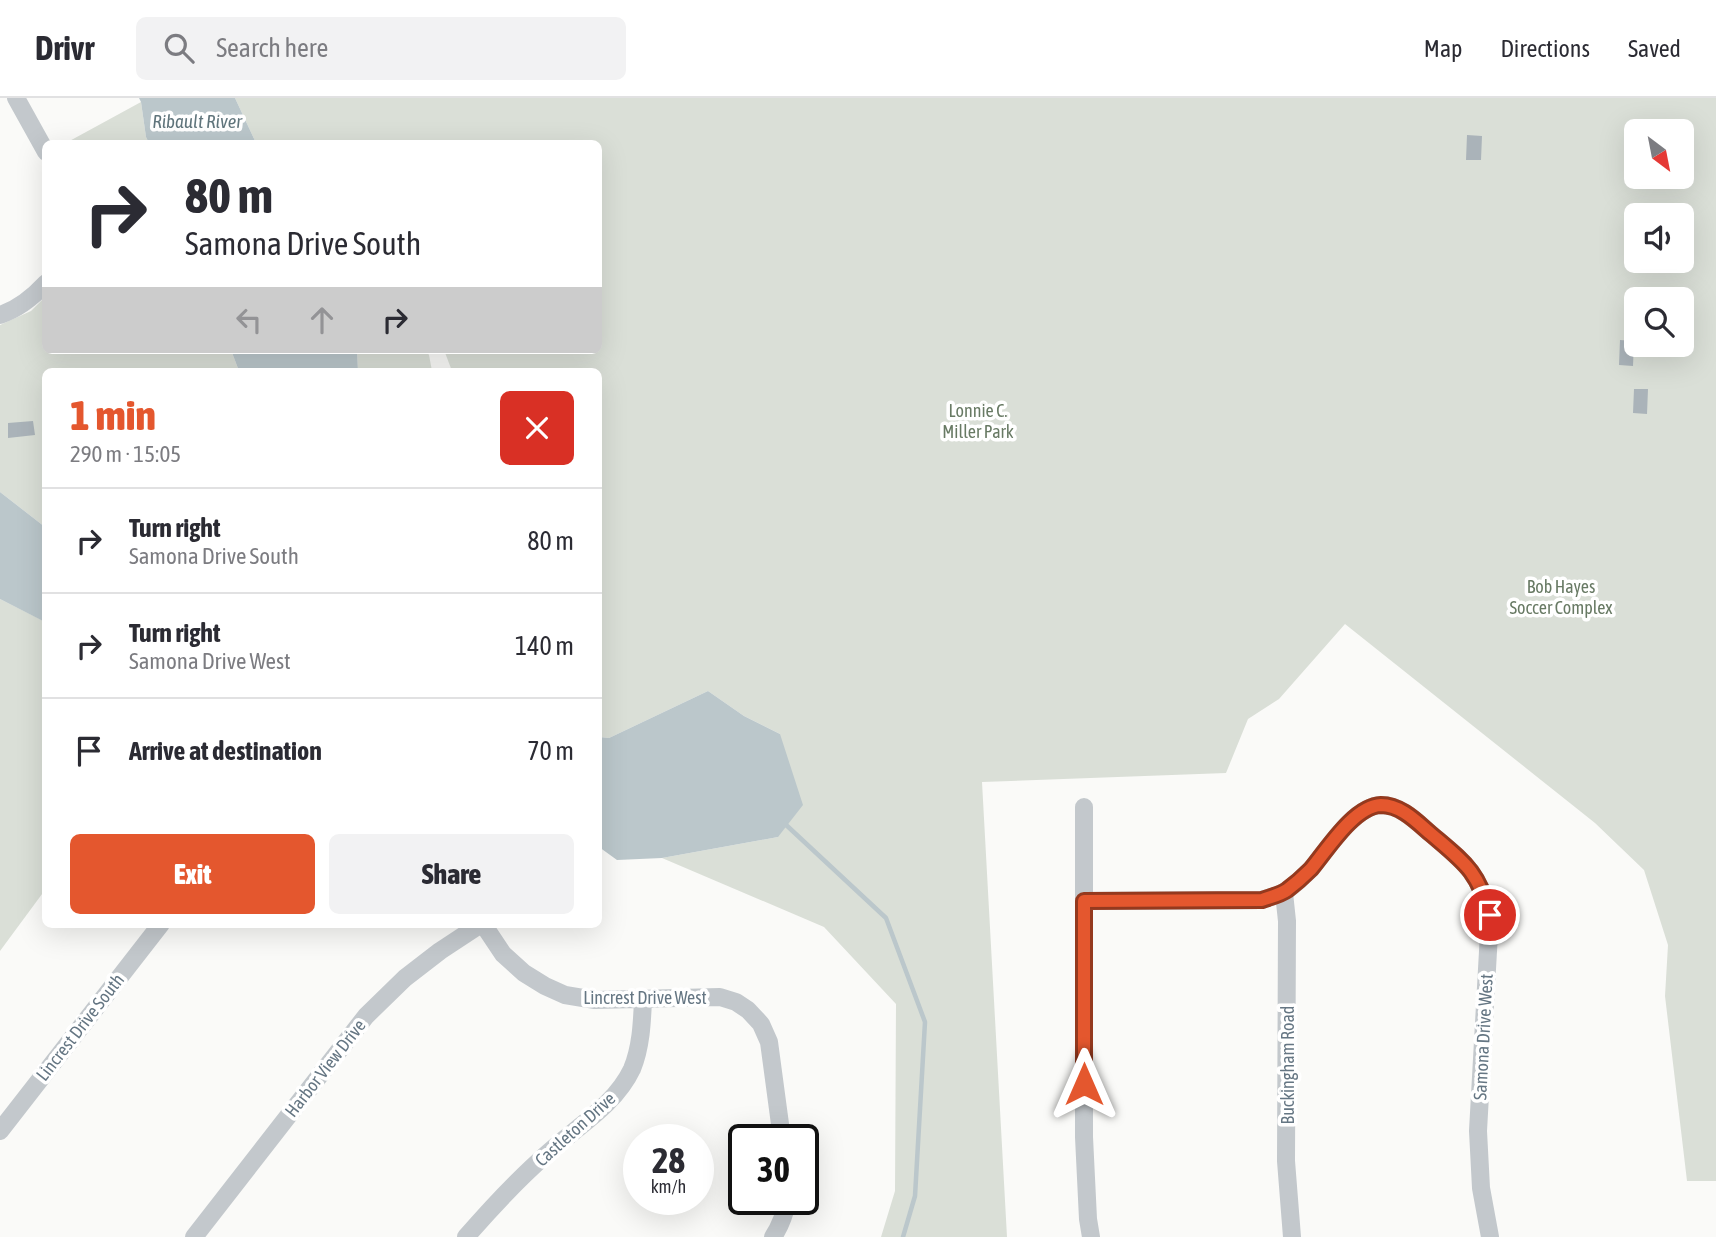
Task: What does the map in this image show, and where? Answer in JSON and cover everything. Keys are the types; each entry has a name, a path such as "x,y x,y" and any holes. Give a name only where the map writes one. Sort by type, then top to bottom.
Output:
{"street":[{"path":"16,98 42,145"},
{"path":"0,315 29,300 42,287"},
{"name":"Samona Drive West","path":"1284,893 1308,872 1351,821 1367,809 1381,805 1410,816 1464,862 1476,878 1490,915 1478,1131 1481,1188 1490,1237"},
{"path":"1084,807 1084,1137 1091,1237"},
{"path":"1084,901 1262,900 1284,893"},
{"name":"Buckingham Road","path":"1284,893 1287,922 1286,1161 1292,1237"},
{"name":"Lincrest Drive South","path":"0,1131 158,928"},
{"name":"Harbor View Drive","path":"194,1237 366,1016 405,978 476,928"},
{"name":"Lincrest Drive West","path":"485,928 503,954 524,973 565,995 595,1000 720,997 736,1002 761,1024 769,1042 780,1124"},
{"name":"Castleton Drive","path":"466,1237 505,1193 606,1105 621,1087 632,1068 641,1035 643,1000"},
{"path":"773,1237 784,1215"}],"green space":[{"name":"Lonnie C. Miller Park","path":"235,98 1716,98 1716,1181 1687,1181 1665,996 1668,945 1644,870 1595,823 1345,624 1279,699 1248,719 1226,773 982,782 1007,1237 881,1237 895,1191 896,1004 824,927 662,858 778,837 780,734 744,716 708,691 609,738 602,737 602,368 451,368 446,354 602,354 602,140 255,140"},
{"path":"141,102 148,140 71,140"},
{"path":"42,300 42,354 233,354 238,368 42,368 42,525 0,492 0,325 31,311"},
{"path":"357,354 428,354 431,368 358,368"},
{"path":"0,599 42,620 42,894 0,951"}],"water":[{"name":"Ribault River","path":"139,98 235,98 255,140 148,140"},
{"path":"233,354 357,354 358,368 238,368"},
{"path":"0,492 42,525 42,620 0,599"},
{"path":"708,691 744,716 780,734 803,805 778,837 662,858 617,860 602,849 602,737 609,738"}],"building":[{"path":"1467,135 1482,136 1481,160 1466,160"},
{"path":"1620,340 1624,340 1624,357 1633,357 1633,366 1619,365"},
{"path":"1634,389 1648,389 1647,414 1633,413"},
{"path":"33,421 35,435 8,438 8,423"}],"waterway":[{"path":"784,823 886,918 925,1022 915,1196 903,1237"}],"route":[{"path":"1084,1084 1084,901 1262,900 1284,893 1308,872 1351,821 1367,809 1381,805 1410,816 1464,862 1484,894 1490,915"}],"park label":[{"name":"Bob Hayes Soccer Complex","path":"1561,596"}]}
